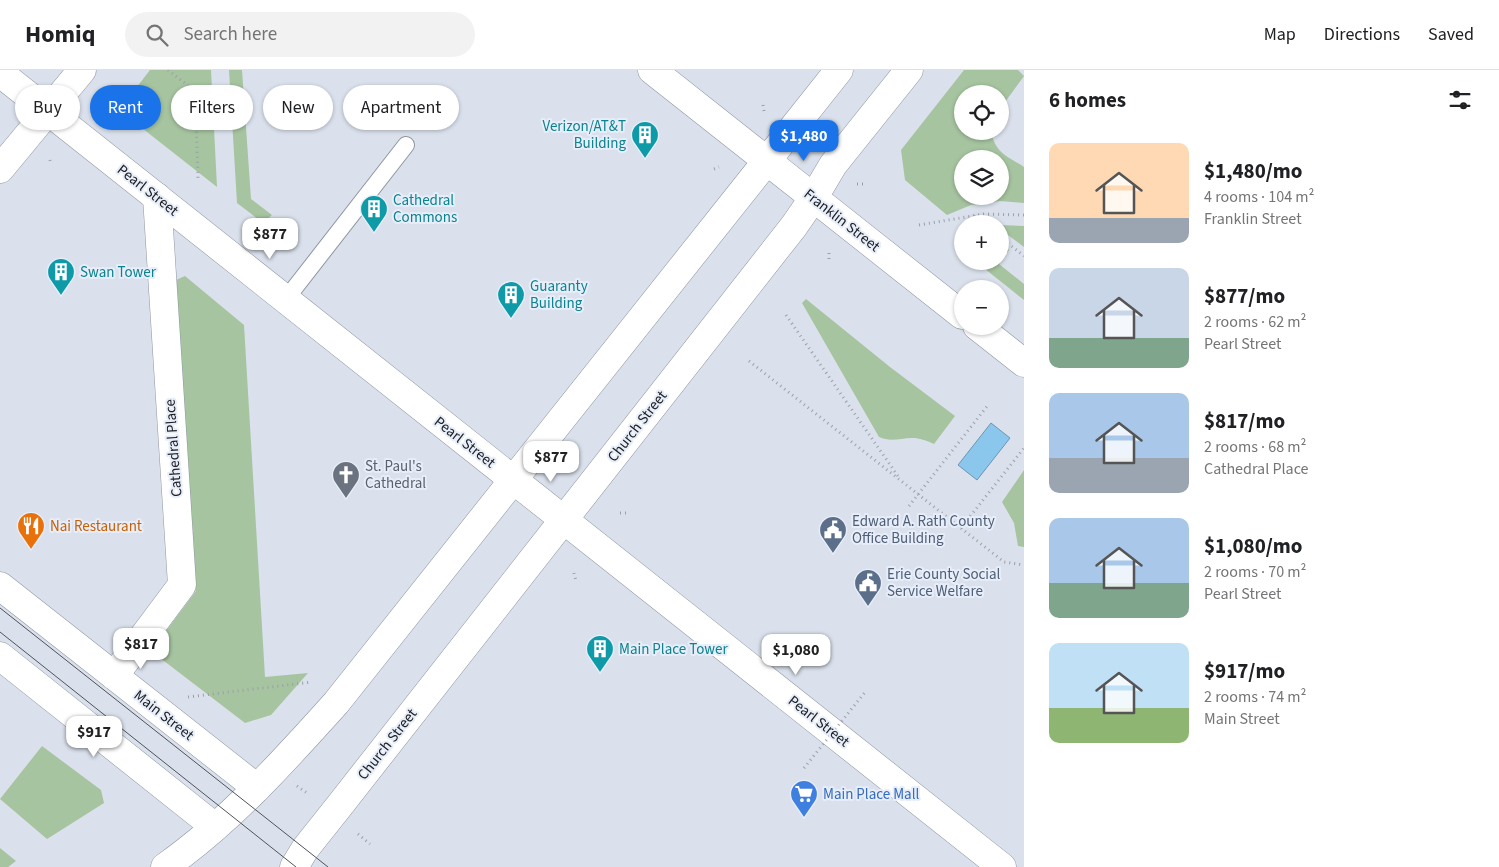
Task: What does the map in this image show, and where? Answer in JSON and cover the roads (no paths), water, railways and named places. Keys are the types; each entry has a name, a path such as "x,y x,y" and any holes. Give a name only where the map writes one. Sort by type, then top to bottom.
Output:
{"main road":[{"path":"70,85 82,70"},
{"name":"Franklin Street","path":"652,70 954,309"},
{"path":"165,867 215,827 251,794 336,703 839,70"},
{"name":"Church Street","path":"300,858 563,519 794,226 814,198 833,165 909,70"},
{"name":"Pearl Street","path":"0,72 16,85"},
{"path":"0,170 33,130"},
{"name":"Pearl Street","path":"73,130 1002,867"},
{"name":"Cathedral Place","path":"114,676 182,585 157,197"},
{"path":"988,335 1024,363"},
{"name":"Main Street","path":"0,586 114,676 251,794"},
{"path":"0,656 215,827"}],"lane":[{"path":"286,299 406,145"}],"water":[{"path":"991,423 1010,438 977,480 958,465"}],"tram line":[{"path":"0,608 328,867"},
{"path":"0,632 296,867"}],"place":[{"name":"Verizon/AT&T Building","path":"645,159"},
{"name":"Cathedral Commons","path":"374,233"},
{"name":"Swan Tower","path":"61,296"},
{"name":"Guaranty Building","path":"511,319"},
{"name":"St. Paul's Cathedral","path":"346,499"},
{"name":"Nai Restaurant","path":"31,550"},
{"name":"Edward A. Rath County Office Building","path":"833,554"},
{"name":"Erie County Social Service Welfare","path":"868,607"},
{"name":"Main Place Tower","path":"600,673"},
{"name":"Main Place Mall","path":"804,818"}]}
